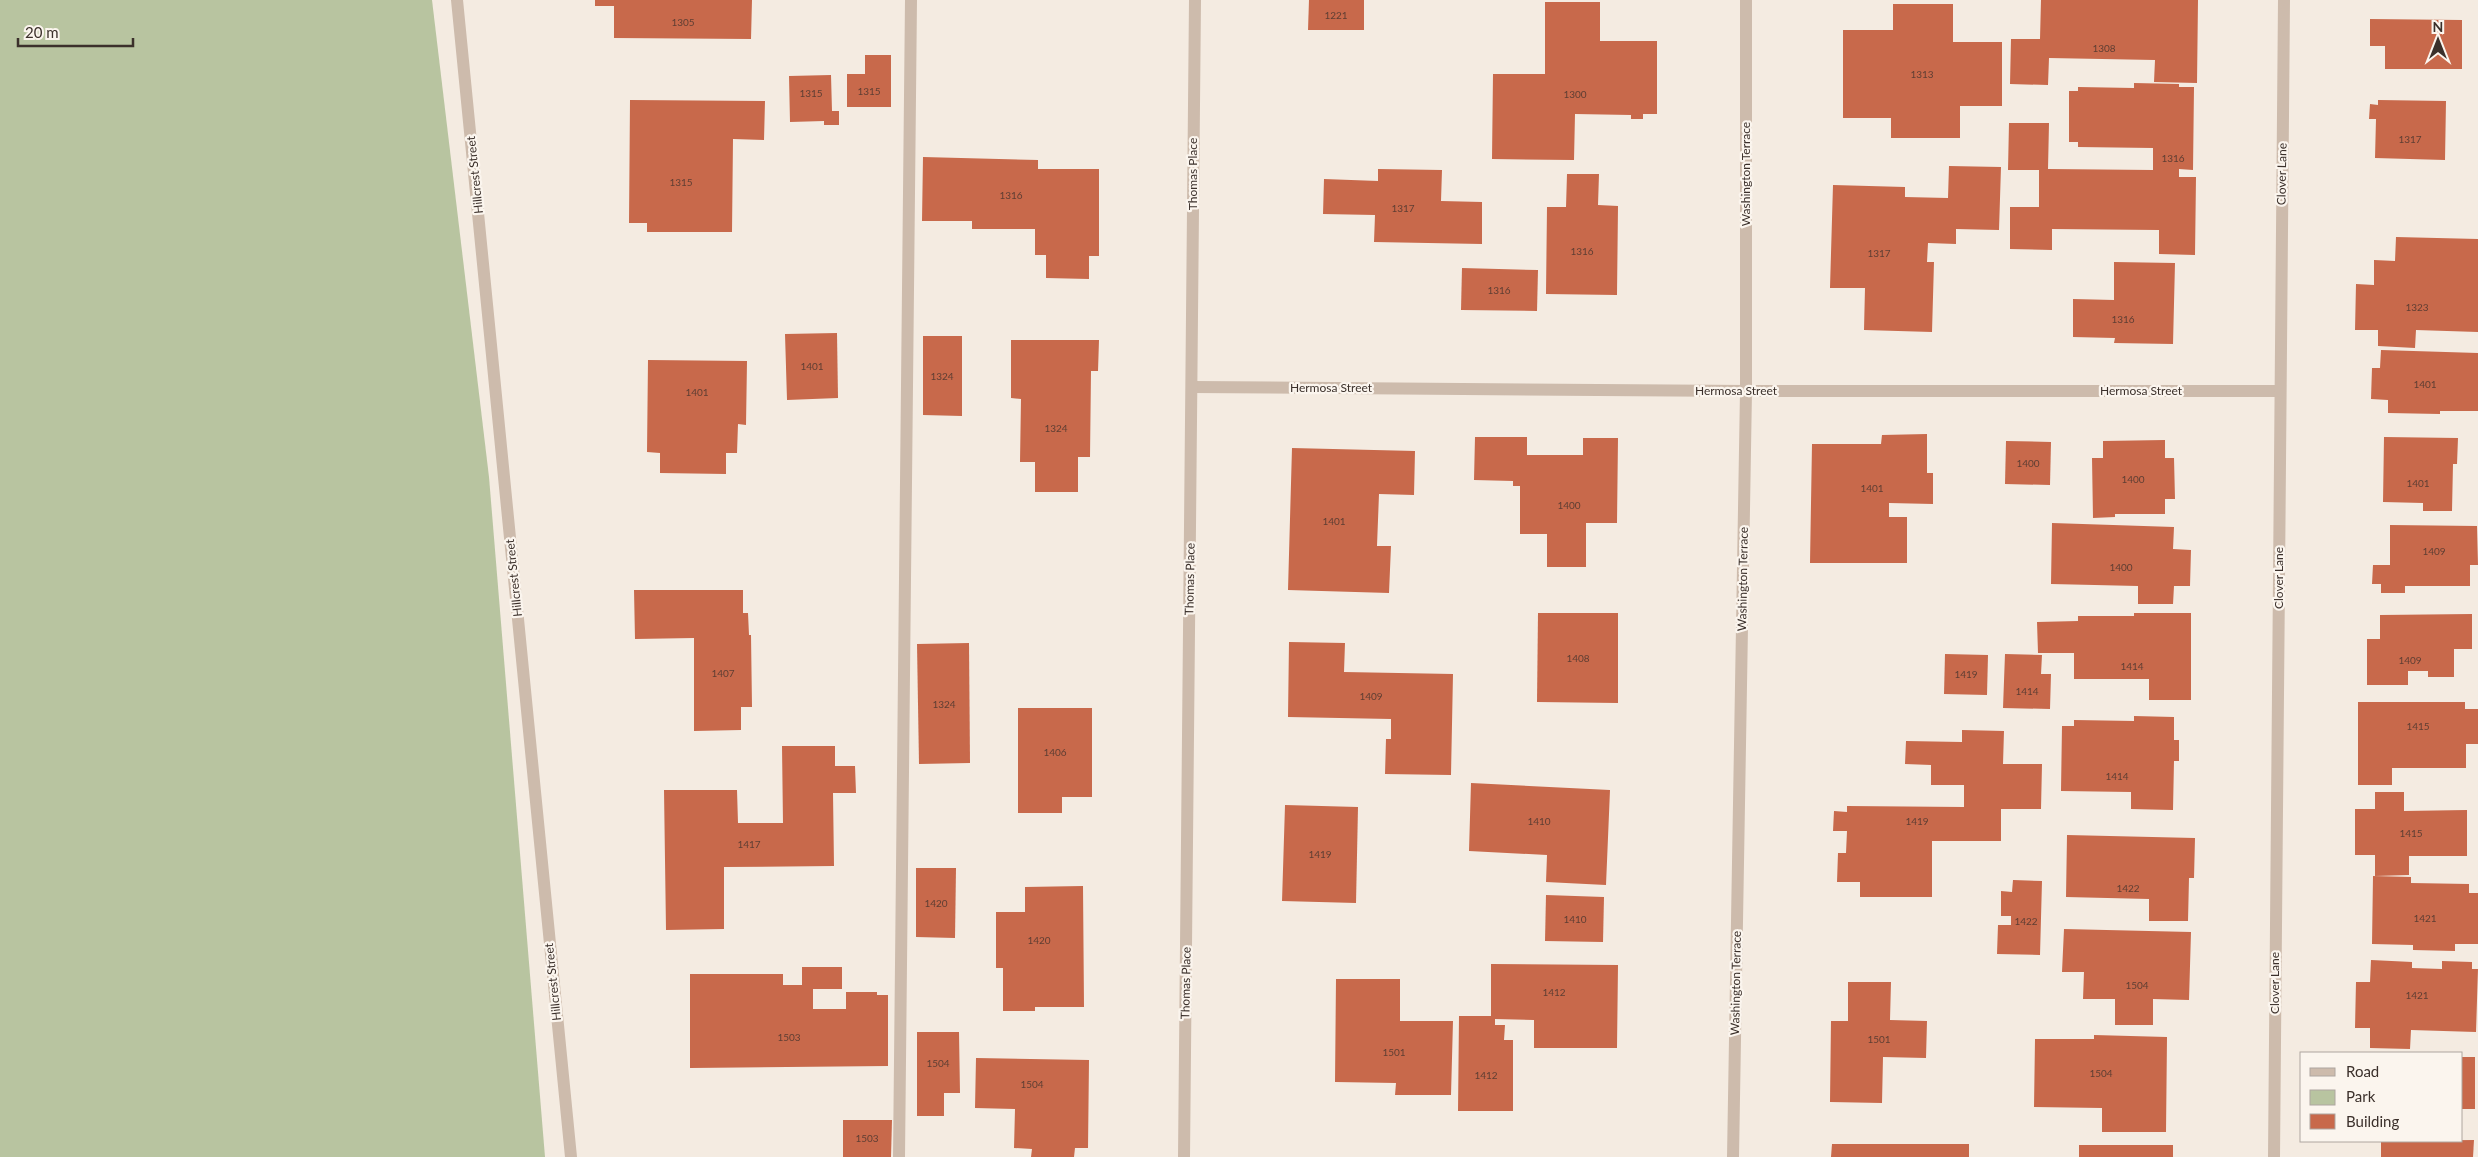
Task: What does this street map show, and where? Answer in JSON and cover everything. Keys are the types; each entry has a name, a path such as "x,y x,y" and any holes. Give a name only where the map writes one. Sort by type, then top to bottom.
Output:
{"street":[{"name":"Hillcrest Street","path":"457,0 571,1157"},
{"path":"899,1157 911,0"},
{"name":"Thomas Place","path":"1184,1157 1194,0"},
{"name":"Washington Terrace","path":"1733,1157 1746,392 1746,0"},
{"name":"Clover Lane","path":"2274,1157 2284,0"},
{"name":"Hermosa Street","path":"1192,387 1746,392 2280,391"}],"green space":[{"path":"0,0 432,0 489,477 545,1157 0,1157"}],"building":[{"path":"595,0 752,0 751,39 614,38 614,6 595,6"},
{"path":"1309,0 1364,0 1364,30 1308,30"},
{"path":"2041,0 2198,0 2197,83 2154,82 2155,60 2049,58 2048,85 2010,84 2011,39 2040,39"},
{"path":"1545,2 1600,2 1600,41 1657,41 1657,114 1643,114 1643,119 1631,119 1631,115 1575,114 1574,160 1492,159 1493,74 1545,74"},
{"path":"1893,4 1953,4 1953,42 2002,42 2002,106 1960,106 1960,138 1891,138 1891,118 1843,118 1843,30 1893,30"},
{"path":"2370,19 2462,20 2462,69 2385,69 2385,46 2370,46"},
{"path":"865,55 891,55 891,107 847,107 847,74 865,74"},
{"path":"831,75 832,111 839,111 839,125 824,125 824,121 790,122 789,76"},
{"path":"2134,83 2179,84 2179,87 2194,87 2193,170 2179,169 2179,177 2196,177 2195,255 2159,254 2159,230 2052,229 2052,250 2010,249 2010,207 2039,207 2039,170 2008,170 2009,123 2049,123 2048,169 2153,170 2153,148 2078,147 2078,142 2069,142 2069,91 2078,91 2078,87 2134,88"},
{"path":"630,100 765,101 764,140 733,139 732,232 647,232 647,223 629,223"},
{"path":"2378,100 2446,101 2445,160 2375,158 2376,119 2369,119 2370,104 2378,105"},
{"path":"923,157 1038,160 1038,169 1099,169 1099,256 1089,256 1089,279 1046,278 1046,255 1035,255 1035,229 972,229 972,221 922,221"},
{"path":"1949,166 2001,167 1999,230 1956,229 1956,244 1928,243 1927,262 1934,262 1932,332 1864,330 1865,288 1830,288 1833,185 1905,187 1905,197 1948,198"},
{"path":"1378,169 1442,170 1441,201 1482,202 1482,244 1374,242 1375,215 1323,214 1324,179 1378,181"},
{"path":"1567,174 1599,174 1598,205 1618,206 1617,295 1546,294 1547,207 1566,207"},
{"path":"2396,237 2478,239 2478,332 2416,330 2415,348 2378,346 2378,330 2355,330 2356,284 2374,285 2374,260 2395,261"},
{"path":"2114,262 2175,263 2173,344 2114,343 2115,338 2073,337 2073,299 2114,300"},
{"path":"1462,268 1538,270 1537,311 1461,310"},
{"path":"837,333 838,398 787,400 785,334"},
{"path":"923,336 962,336 962,416 923,415"},
{"path":"1011,340 1099,340 1098,371 1091,371 1090,457 1078,457 1078,492 1035,492 1035,462 1020,462 1021,399 1011,398"},
{"path":"2381,350 2478,353 2478,411 2440,411 2440,414 2388,413 2388,400 2371,399 2372,368 2380,368"},
{"path":"648,360 747,361 746,425 738,424 737,453 726,453 726,474 660,473 660,453 647,452"},
{"path":"1927,434 1927,473 1933,473 1933,504 1889,503 1889,517 1907,517 1907,563 1810,563 1812,444 1881,444 1882,435"},
{"path":"1475,437 1527,437 1527,455 1583,455 1583,438 1618,438 1617,523 1586,523 1586,567 1547,567 1547,534 1520,534 1520,486 1513,486 1513,481 1474,480"},
{"path":"2384,437 2458,438 2457,464 2453,464 2452,511 2423,511 2423,503 2383,502"},
{"path":"2165,440 2165,458 2174,458 2175,499 2165,499 2165,514 2115,514 2115,517 2093,518 2092,458 2103,458 2103,441"},
{"path":"2006,441 2051,442 2050,485 2005,484"},
{"path":"1292,448 1415,451 1414,495 1379,494 1377,546 1391,546 1389,593 1288,590"},
{"path":"2052,523 2174,527 2173,549 2191,550 2190,586 2174,586 2173,604 2138,604 2138,586 2051,584"},
{"path":"2390,525 2477,526 2478,565 2470,565 2470,586 2405,586 2405,593 2381,593 2381,584 2372,584 2373,565 2390,565"},
{"path":"634,590 743,590 743,613 748,613 749,635 751,635 752,707 741,707 741,730 694,731 694,638 635,639"},
{"path":"1538,613 1618,613 1618,703 1537,702"},
{"path":"2134,613 2191,613 2191,700 2149,700 2149,679 2074,679 2074,653 2038,653 2037,622 2078,621 2078,616 2134,616"},
{"path":"2472,614 2472,649 2454,649 2454,677 2428,677 2428,671 2408,671 2408,685 2367,685 2367,639 2380,639 2380,615"},
{"path":"1289,642 1345,643 1344,672 1453,674 1451,775 1385,774 1386,739 1391,739 1391,719 1288,717"},
{"path":"969,643 970,763 919,764 917,644"},
{"path":"1945,654 1988,655 1987,695 1944,694"},
{"path":"2005,654 2042,655 2041,674 2051,674 2050,709 2003,708"},
{"path":"2358,702 2465,702 2465,709 2478,709 2478,744 2466,744 2466,768 2392,768 2392,785 2358,785"},
{"path":"1018,708 1092,708 1092,797 1062,797 1062,813 1018,813"},
{"path":"2134,716 2174,717 2174,740 2179,740 2179,761 2174,761 2173,810 2131,809 2131,792 2061,791 2062,726 2074,726 2074,720 2134,721"},
{"path":"1962,730 2004,731 2003,764 2042,764 2041,809 2001,809 2001,841 1932,841 1932,897 1860,897 1860,882 1837,882 1838,853 1846,853 1847,831 1833,831 1834,811 1847,812 1847,806 1964,807 1964,785 1931,785 1931,765 1905,764 1906,741 1962,742"},
{"path":"782,746 835,746 835,766 855,766 856,793 833,793 834,866 724,867 724,929 666,930 664,790 737,790 738,823 783,823"},
{"path":"1471,783 1610,790 1606,885 1546,882 1547,855 1469,851"},
{"path":"2375,792 2404,792 2404,811 2467,810 2467,856 2409,856 2409,875 2375,876 2375,855 2355,855 2355,809 2375,809"},
{"path":"1285,805 1358,807 1356,903 1282,901"},
{"path":"2067,835 2195,838 2194,878 2189,878 2188,921 2149,921 2149,899 2066,897"},
{"path":"916,868 956,868 955,938 916,937"},
{"path":"2373,876 2411,877 2411,883 2469,884 2469,893 2478,893 2478,944 2455,944 2455,951 2413,950 2413,945 2372,944"},
{"path":"2013,880 2042,881 2040,955 1997,954 1998,925 2011,925 2011,916 2001,916 2001,891 2012,892"},
{"path":"1083,886 1084,1007 1035,1007 1035,1011 1003,1011 1003,968 996,968 996,912 1025,912 1025,887"},
{"path":"1546,895 1604,897 1603,942 1545,941"},
{"path":"2064,929 2191,932 2189,1000 2153,999 2153,1025 2115,1025 2115,999 2083,999 2084,972 2062,972"},
{"path":"2371,960 2412,962 2412,968 2442,969 2442,961 2472,962 2472,969 2478,969 2476,1032 2411,1030 2410,1049 2370,1048 2370,1028 2355,1028 2356,982 2370,982"},
{"path":"1491,964 1618,965 1617,1048 1534,1048 1534,1020 1495,1019 1495,1025 1505,1025 1504,1040 1513,1040 1513,1111 1458,1111 1459,1016 1491,1016"},
{"path":"802,967 842,967 842,989 813,989 813,1009 846,1009 846,992 877,992 877,995 888,995 888,1066 690,1068 690,974 783,974 783,985 802,985"},
{"path":"1336,979 1400,979 1400,1021 1453,1021 1451,1095 1395,1095 1396,1083 1335,1082"},
{"path":"1848,982 1891,982 1890,1020 1927,1021 1926,1058 1883,1057 1882,1103 1830,1102 1831,1021 1848,1021"},
{"path":"917,1032 959,1032 960,1093 944,1093 944,1116 917,1116"},
{"path":"2094,1035 2167,1037 2166,1132 2102,1132 2102,1108 2034,1107 2035,1039 2094,1039"},
{"path":"2463,1057 2475,1057 2475,1109 2463,1109"},
{"path":"976,1058 1089,1060 1088,1148 1075,1148 1074,1157 1031,1157 1032,1149 1014,1148 1015,1109 975,1108"},
{"path":"843,1120 892,1120 891,1157 843,1157"},
{"path":"2463,1140 2474,1140 2473,1157 2381,1157 2381,1142 2463,1142"},
{"path":"1832,1144 1969,1144 1969,1157 1831,1157"},
{"path":"2079,1145 2173,1145 2173,1157 2079,1157"}]}
